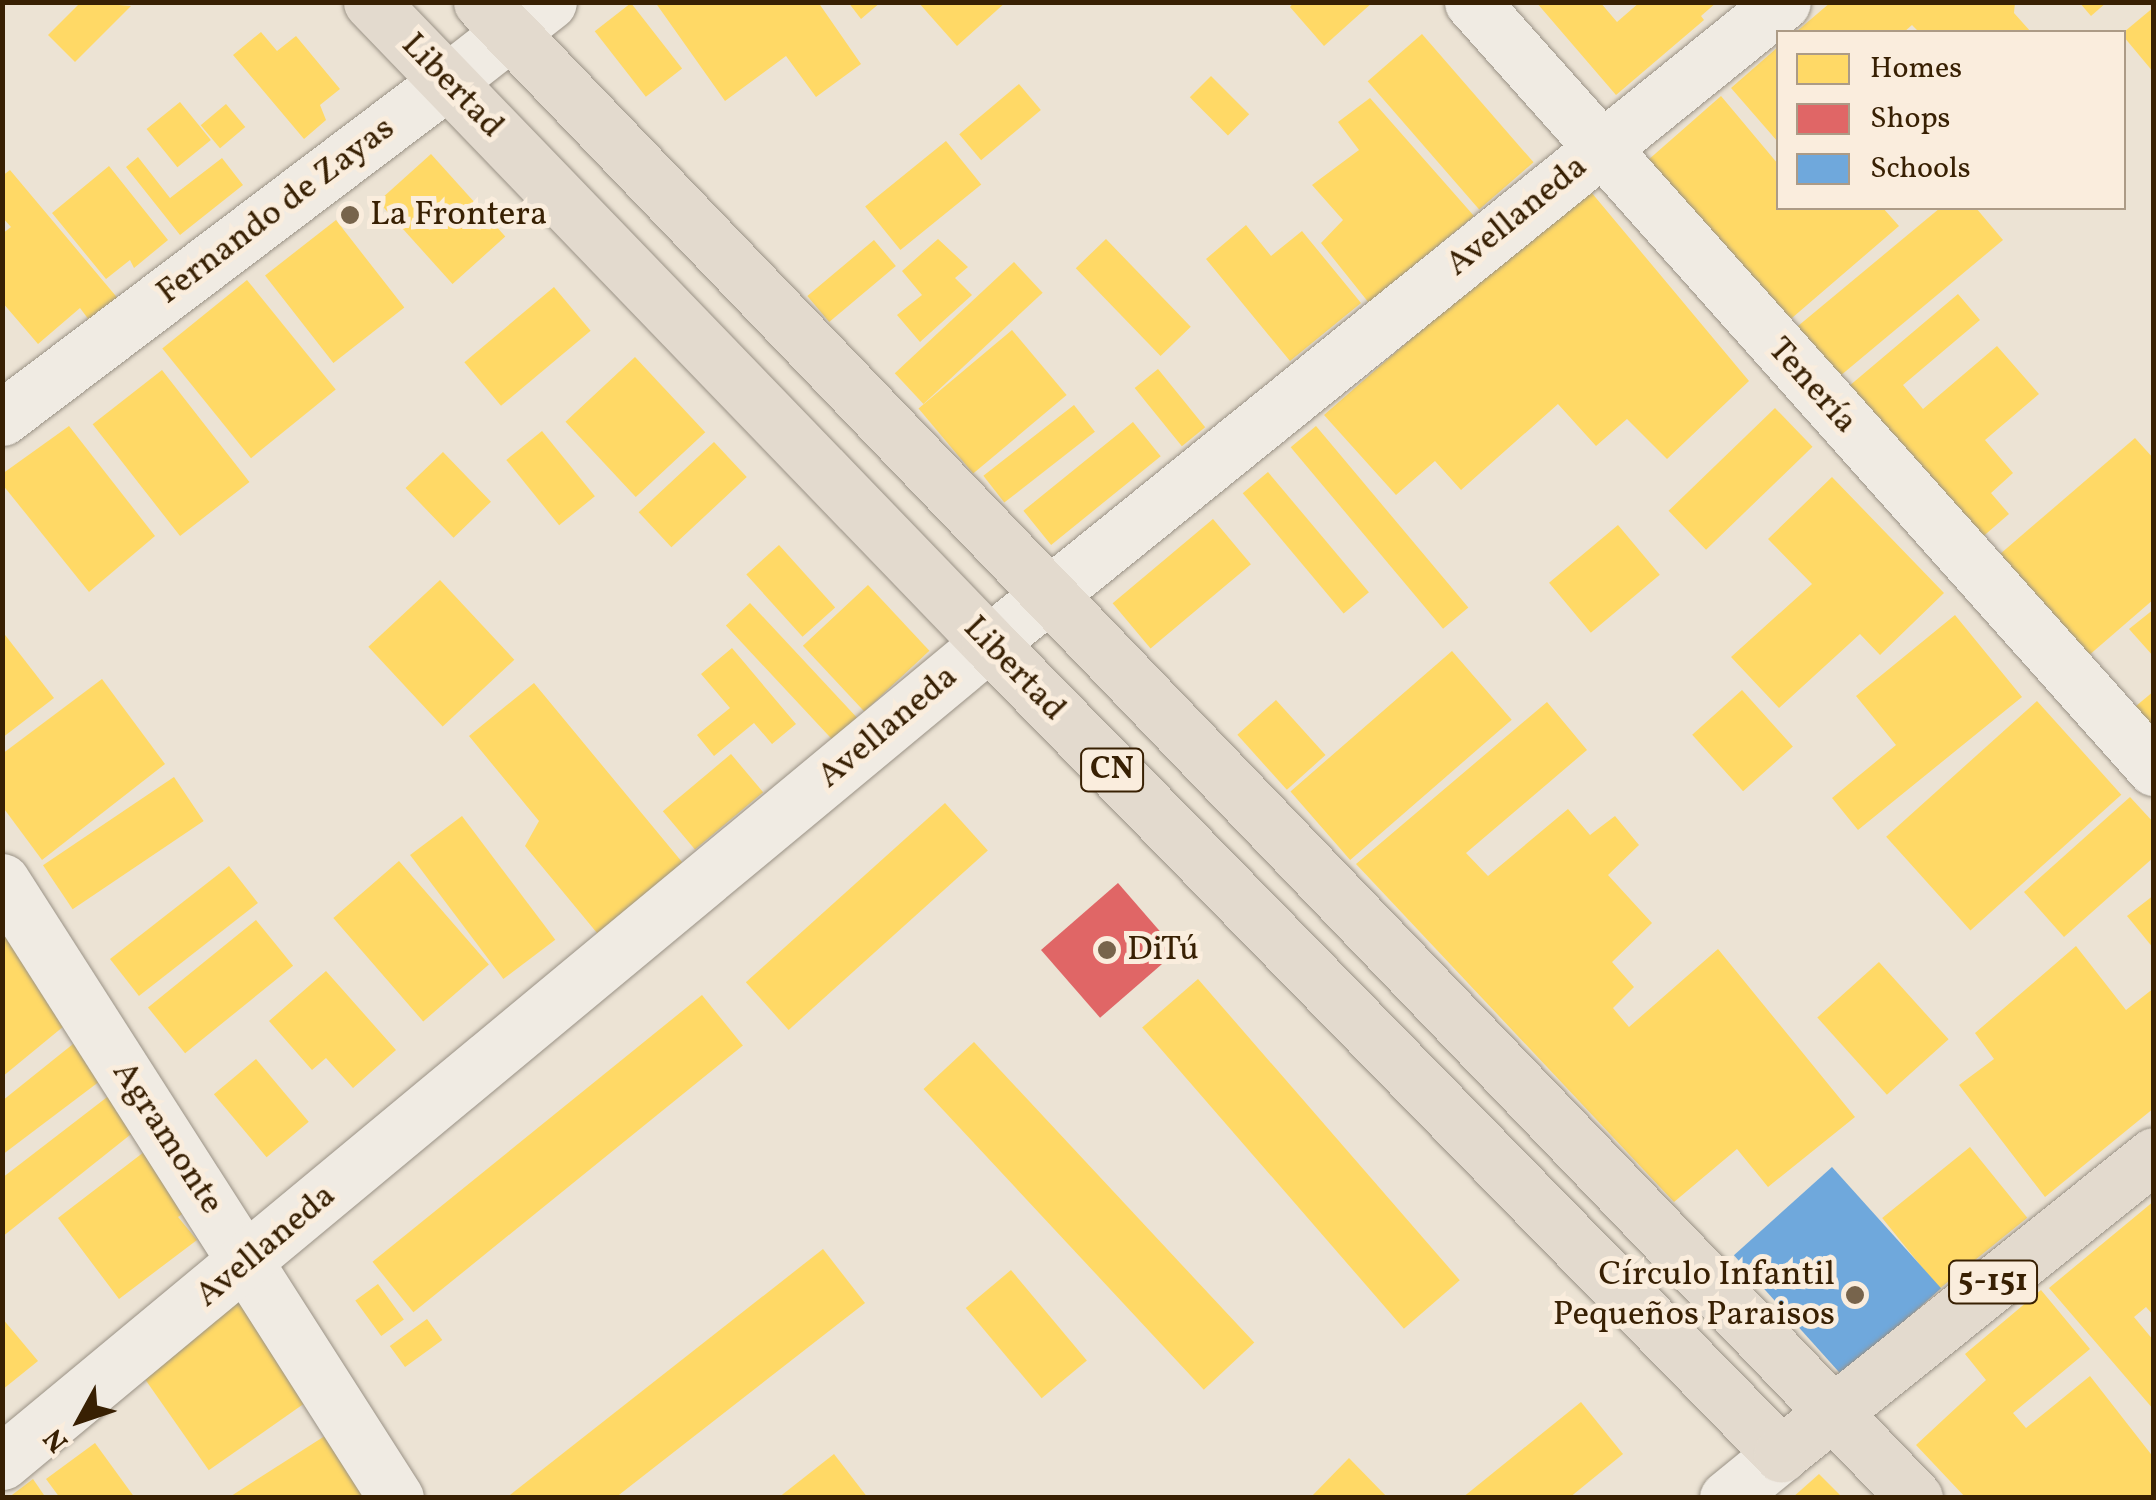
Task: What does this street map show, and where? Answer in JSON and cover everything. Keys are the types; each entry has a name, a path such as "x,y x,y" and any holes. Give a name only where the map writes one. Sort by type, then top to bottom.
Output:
{"main road":[{"name":"Libertad","path":"372,2 989,643 1781,1454"},
{"name":"CN","path":"513,12 1050,594 1915,1498"},
{"name":"5-151","path":"1781,1454 2154,1155"}],"street":[{"name":"Tenería","path":"1472,2 2154,768"},
{"name":"Avellaneda","path":"2,1462 989,643 1783,2"},
{"name":"Fernando de Zayas","path":"2,418 448,81 513,12"},
{"name":"Agramonte","path":"2,880 396,1498"},
{"path":"1728,1498 1781,1454"}],"building: Homes":[{"path":"81,2 131,6 75,62 48,35"},
{"path":"655,2 818,2 861,64 816,97 786,56 725,101"},
{"path":"848,2 881,2 861,19"},
{"path":"918,2 1006,2 957,46"},
{"path":"1294,2 1373,2 1324,46 1290,7"},
{"path":"1536,2 1600,2 1617,22 1640,2 1717,2 1701,16 1704,20 1616,95"},
{"path":"1831,2 2015,2 2014,13 2029,30 1917,30 1912,25 1906,30 1798,30"},
{"path":"2079,2 2107,2 2091,16"},
{"path":"631,3 682,68 646,97 595,31"},
{"path":"2154,7 2154,73 2126,39 2126,30"},
{"path":"261,32 277,51 296,36 340,89 320,105 326,120 304,139 233,55"},
{"path":"1422,34 1534,162 1479,210 1368,81"},
{"path":"1776,49 1776,140 1731,88"},
{"path":"1211,76 1249,114 1228,135 1190,97"},
{"path":"1019,84 1041,110 981,160 959,134"},
{"path":"1721,96 1776,162 1776,210 1885,210 1899,226 1778,330 1639,168"},
{"path":"1370,98 1474,216 1369,303 1321,243 1343,220 1312,185 1359,150 1338,122"},
{"path":"180,102 211,140 177,167 147,129"},
{"path":"226,104 245,127 220,148 201,125"},
{"path":"946,141 981,185 900,250 865,206"},
{"path":"431,154 505,236 453,284 378,202"},
{"path":"138,157 170,198 222,158 243,185 180,235 126,167"},
{"path":"109,166 168,240 134,268 130,260 106,279 52,213"},
{"path":"10,170 120,301 92,324 80,308 38,344 2,302 2,234 11,227 2,217 2,176"},
{"path":"1586,186 1749,381 1667,459 1627,419 1596,446 1558,404 1461,490 1435,461 1396,495 1324,415"},
{"path":"1938,210 1978,210 2003,240 1834,381 1792,331"},
{"path":"336,220 404,307 333,363 265,275"},
{"path":"1246,225 1271,256 1302,231 1361,303 1290,361 1206,259"},
{"path":"938,239 968,267 955,278 972,295 920,342 897,315 922,295 902,271"},
{"path":"1106,239 1191,327 1161,356 1076,268"},
{"path":"874,240 896,266 829,322 807,296"},
{"path":"1014,262 1043,293 923,404 895,373"},
{"path":"247,280 336,390 251,458 162,349"},
{"path":"554,287 591,331 501,406 464,362"},
{"path":"1958,294 1980,320 1903,385 1923,409 1997,346 2039,394 1985,440 2013,473 1991,493 2009,514 1972,546 1842,392"},
{"path":"1012,330 1067,395 973,474 919,408"},
{"path":"635,357 705,432 636,497 566,422"},
{"path":"1158,369 1205,427 1182,446 1135,388"},
{"path":"162,370 249,482 180,536 93,424"},
{"path":"1074,405 1095,432 1004,503 983,476"},
{"path":"1775,408 1813,447 1706,550 1669,511"},
{"path":"1133,422 1161,456 1051,545 1023,511"},
{"path":"69,426 155,536 89,592 2,484 2,474"},
{"path":"1316,426 1468,608 1443,629 1291,447"},
{"path":"542,431 595,496 559,525 506,460"},
{"path":"2135,438 2154,459 2154,599 2080,663 1992,561"},
{"path":"714,442 747,477 671,547 639,512"},
{"path":"443,452 491,502 454,538 406,488"},
{"path":"1268,472 1369,592 1344,613 1243,493"},
{"path":"1832,477 1944,593 1880,655 1860,634 1779,708 1731,657 1812,584 1768,539"},
{"path":"1213,519 1251,564 1151,648 1113,603"},
{"path":"1618,525 1660,575 1591,633 1549,583"},
{"path":"779,545 835,607 803,637 746,574"},
{"path":"440,580 514,660 443,727 368,647"},
{"path":"868,585 929,651 864,712 803,646"},
{"path":"750,603 858,719 834,741 726,626"},
{"path":"2154,609 2154,657 2129,629"},
{"path":"1955,615 2022,697 1858,830 1832,798 1896,745 1856,696"},
{"path":"2,631 54,698 2,738"},
{"path":"732,648 796,724 772,744 754,723 714,756 697,735 730,708 701,674"},
{"path":"1452,651 1512,720 1350,860 1290,791"},
{"path":"102,679 165,764 42,860 2,806 2,754"},
{"path":"534,683 687,868 602,939 525,846 539,821 469,736"},
{"path":"1742,690 1793,746 1743,791 1692,735"},
{"path":"2154,691 2154,740 2130,711"},
{"path":"1276,700 1326,755 1287,790 1237,735"},
{"path":"2037,701 2121,795 1970,930 1886,837"},
{"path":"1547,702 1587,750 1466,853 1488,876 1568,809 1590,835 1615,816 1639,845 1608,875 1652,923 1612,962 1634,987 1613,1008 1629,1027 1718,949 1855,1117 1768,1187 1737,1149 1674,1202 1356,864"},
{"path":"731,754 763,792 695,850 663,811"},
{"path":"174,777 204,821 73,909 43,865"},
{"path":"2130,797 2154,823 2154,857 2064,937 2024,892"},
{"path":"945,803 988,851 789,1030 746,982"},
{"path":"462,816 555,940 503,979 410,855"},
{"path":"399,861 489,964 423,1021 333,918"},
{"path":"229,866 258,903 139,996 110,959"},
{"path":"2154,895 2154,949 2127,916"},
{"path":"256,920 293,966 185,1053 148,1007"},
{"path":"2,931 64,1026 2,1077"},
{"path":"2076,946 2126,1010 2154,988 2154,1108 2045,1197 1959,1085 1994,1059 1975,1033"},
{"path":"1879,962 1949,1039 1887,1095 1817,1018"},
{"path":"326,971 396,1050 353,1088 326,1058 312,1070 269,1021"},
{"path":"1198,979 1460,1280 1404,1329 1142,1028"},
{"path":"702,995 743,1046 413,1312 372,1262"},
{"path":"78,1040 104,1078 2,1155 2,1101"},
{"path":"974,1042 1254,1343 1204,1390 924,1089"},
{"path":"256,1059 309,1122 267,1157 214,1094"},
{"path":"115,1091 140,1127 2,1237 2,1178"},
{"path":"157,1142 201,1200 178,1217 197,1240 119,1299 58,1218"},
{"path":"1970,1147 2027,1218 1939,1289 1882,1218"},
{"path":"2154,1201 2154,1316 2146,1307 2134,1317 2154,1341 2154,1410 2049,1288"},
{"path":"823,1249 865,1303 615,1498 506,1498"},
{"path":"1011,1270 1087,1360 1042,1398 966,1308"},
{"path":"378,1284 404,1320 381,1336 355,1300"},
{"path":"2041,1290 2090,1349 2013,1413 2026,1428 2090,1376 2154,1458 2154,1498 1966,1498 1916,1445 1986,1380 1965,1354"},
{"path":"239,1299 310,1400 209,1470 138,1370"},
{"path":"2,1318 38,1361 2,1390"},
{"path":"427,1319 442,1340 405,1367 390,1346"},
{"path":"1581,1402 1623,1454 1569,1498 1462,1498"},
{"path":"331,1432 373,1498 228,1498"},
{"path":"95,1443 135,1498 60,1498 46,1479"},
{"path":"834,1454 868,1498 778,1498"},
{"path":"1349,1458 1388,1498 1310,1498"},
{"path":"1819,1474 1843,1498 1792,1498"},
{"path":"33,1479 46,1498 8,1498"}],"building: Shops":[{"path":"1118,883 1177,951 1100,1018 1041,950"}],"building: Schools":[{"path":"1832,1167 1941,1288 1843,1376 1734,1255"}],"place":[{"name":"La Frontera","path":"350,215"},
{"name":"DiTú","path":"1107,950"},
{"name":"Círculo Infantil Pequeños Paraisos","path":"1855,1295"}]}
